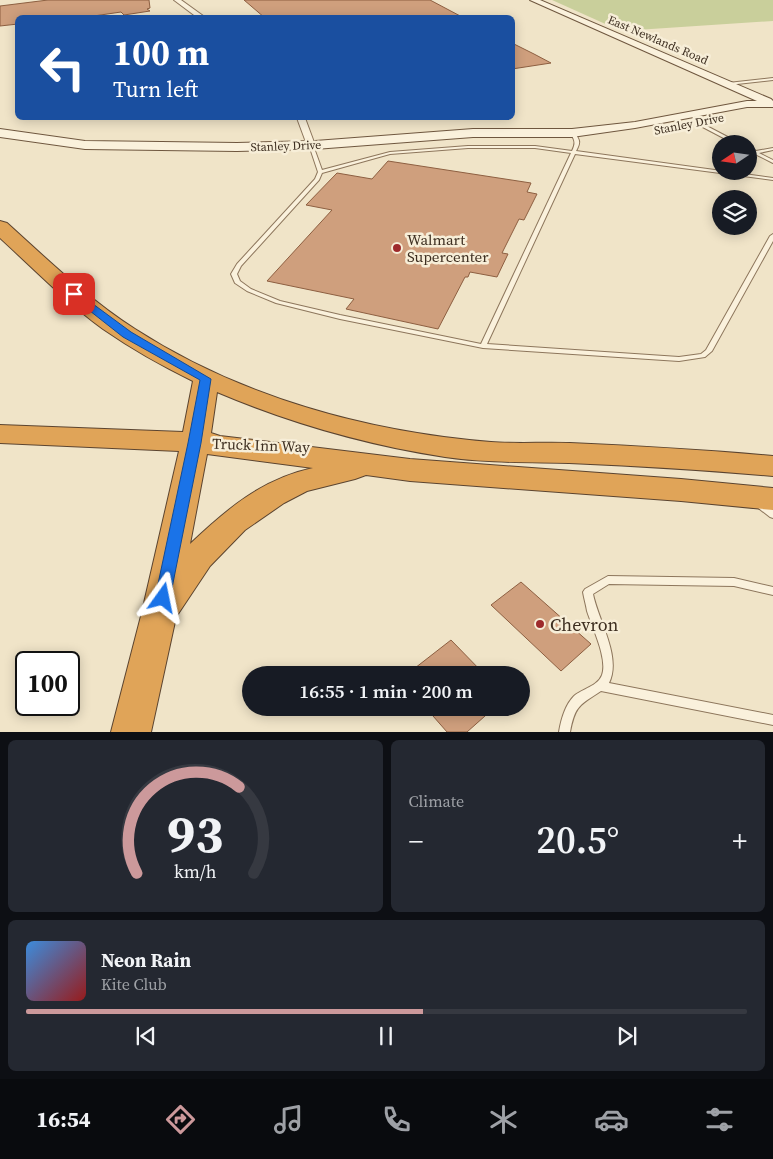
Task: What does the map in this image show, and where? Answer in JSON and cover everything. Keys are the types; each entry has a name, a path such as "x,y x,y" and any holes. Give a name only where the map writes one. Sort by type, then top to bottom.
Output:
{"highway":[{"path":"0,226 102,317 156,353 206,379 275,405 336,424 403,439 492,452 638,456 773,466"},
{"path":"131,732 159,616 195,443 206,379"},
{"name":"Truck Inn Way","path":"0,434 195,443 492,452"},
{"path":"195,443 410,470 759,497"},
{"path":"159,616 198,557 234,521 273,495 299,482 350,469 410,470"}],"street":[{"path":"177,0 199,15"},
{"name":"East Newlands Road","path":"534,0 773,104"},
{"name":"Stanley Drive","path":"0,132 34,140 85,145 237,147 311,145 467,134 572,133 635,125 747,104 773,104"},
{"name":"Stanley Drive","path":"572,133 591,136 624,135 761,110 773,104"},
{"path":"302,120 311,145"}],"lane":[{"path":"728,84 773,79"},
{"path":"698,123 721,135"},
{"path":"483,346 577,145 572,133"},
{"path":"311,145 320,172 317,178 239,265 234,274 237,282 249,290 278,302 340,317 483,346 671,358 703,356 710,351 773,236"},
{"path":"320,172 390,153 500,146 535,147 773,179"},
{"path":"758,152 773,149"},
{"path":"758,154 773,162"},
{"path":"759,497 773,515"},
{"path":"564,732 576,701 601,686 609,671 604,638 589,604 588,592 608,580 734,582 773,591"},
{"path":"601,686 773,720"}],"green space":[{"path":"552,0 773,0 773,21 621,31"}],"building":[{"path":"48,0 149,0 150,8 147,9 150,11 124,15 121,12 100,15 15,15 15,24 0,26 0,6"},
{"path":"244,0 430,0 458,15 262,15"},
{"path":"515,44 534,54 551,63 515,69"},
{"name":"Walmart Supercenter","path":"388,161 531,183 527,192 537,194 524,220 519,219 502,253 508,254 497,277 470,272 468,277 465,277 438,329 346,309 354,299 267,281 332,210 306,205 337,173 372,179"},
{"name":"Chevron","path":"521,582 591,644 561,671 491,605"},
{"path":"451,640 476,666 418,666"},
{"path":"433,716 485,716 467,732 447,732"}],"place":[{"name":"Walmart Supercenter","path":"397,248"},
{"name":"Chevron","path":"540,624"}],"route":[{"path":"74,294 127,335 156,353 206,379 195,443 163,598"}]}
